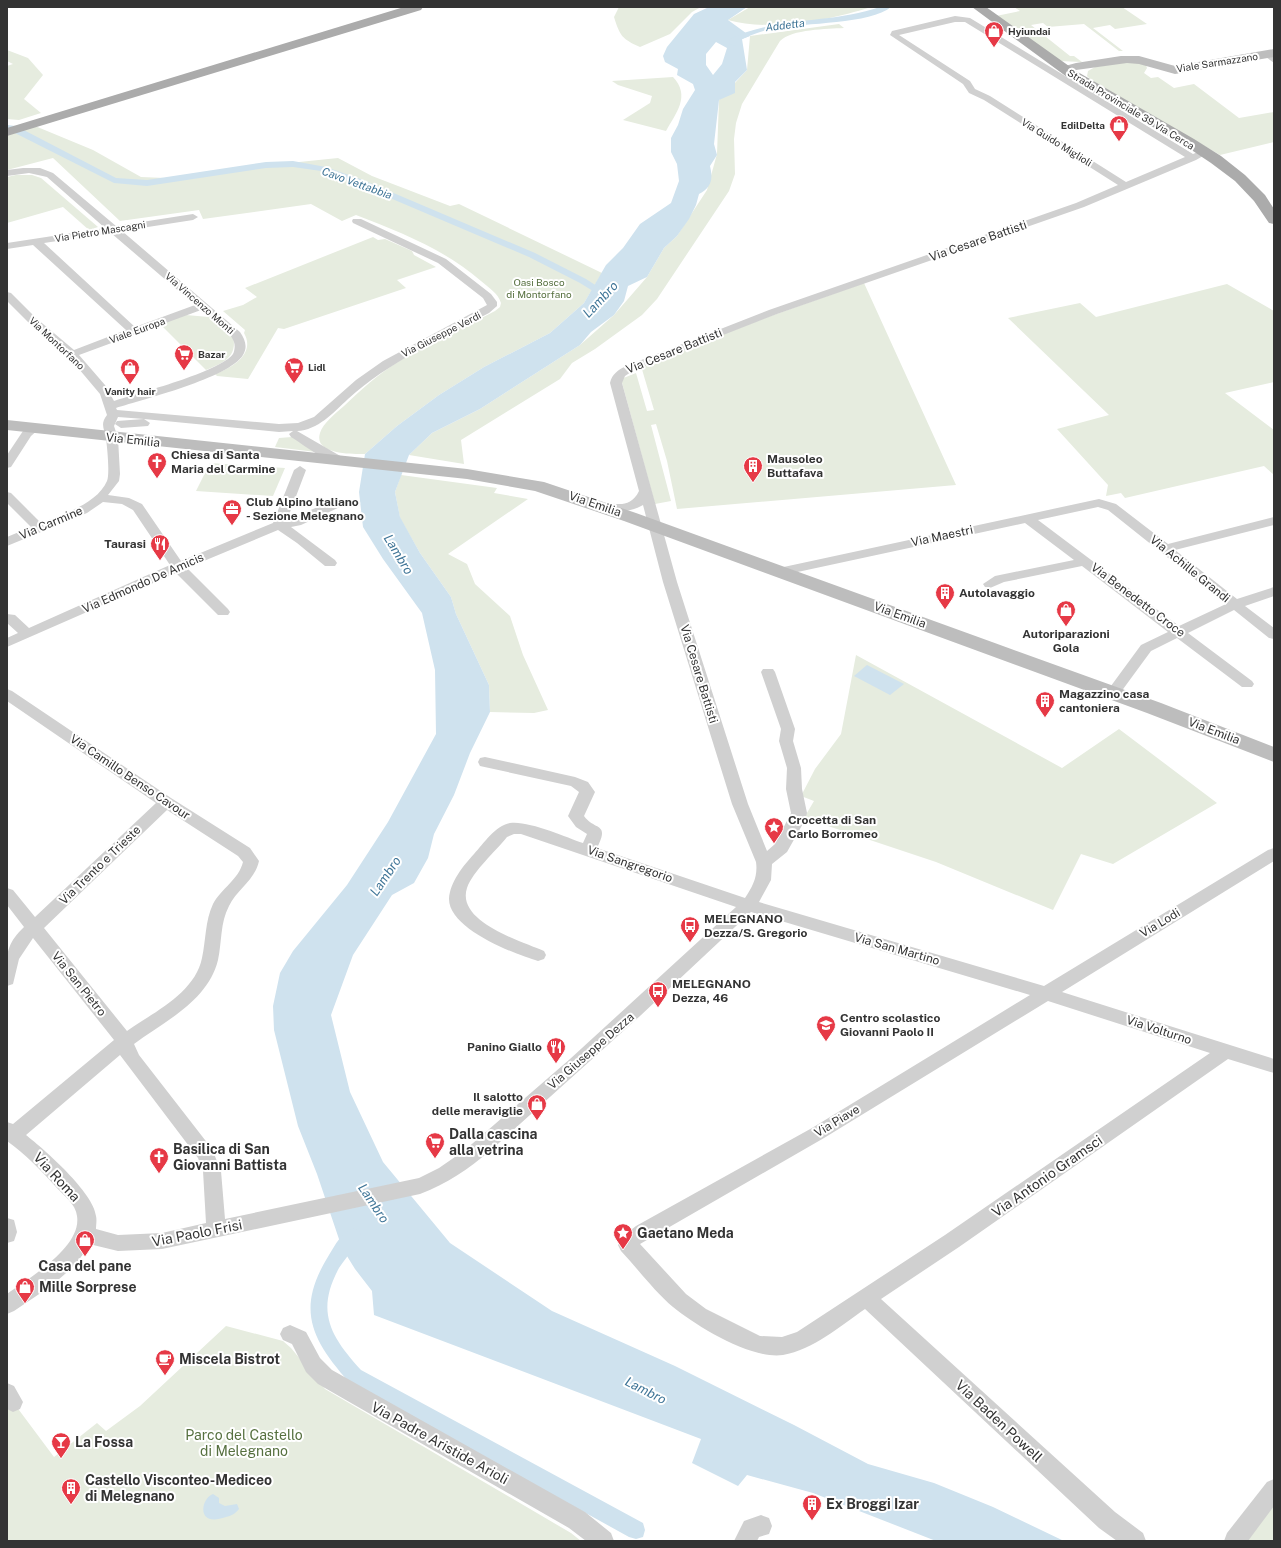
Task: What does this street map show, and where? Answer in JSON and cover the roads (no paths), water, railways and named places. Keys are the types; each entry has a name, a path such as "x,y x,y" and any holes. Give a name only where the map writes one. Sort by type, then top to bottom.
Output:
{"main road":[{"path":"7,132 417,7"},
{"name":"Strada Provinciale 39 Via Cerca","path":"978,7 1066,70 1194,157 1225,166 1255,192 1274,220"}],"street":[{"name":"Via Guido Miglioli","path":"1126,186 987,98 969,90 967,82 894,35 895,33 955,19 967,20 1194,157"},
{"name":"Viale Sarmazzano","path":"1066,70 1086,68 1091,65 1133,59 1165,69 1175,70 1271,56"},
{"name":"Via Cesare Battisti","path":"748,905 757,893 763,880 765,871 764,862 740,804 654,526 616,382 617,378 621,373 630,368 773,312 1076,207 1194,157 1225,166"},
{"name":"Via Vincenzo Monti","path":"7,173 29,171 46,173 114,229 238,338 240,346 237,355 219,368 113,419"},
{"name":"Via Pietro Mascagni","path":"7,246 194,217"},
{"name":"Via Giuseppe Verdi","path":"317,423 356,385 382,366 416,346 485,311 492,304 487,296 450,266 431,254 357,221"},
{"path":"35,242 133,331"},
{"name":"Via Montorfano","path":"7,295 32,320 72,354 104,390 113,419"},
{"name":"Viale Europa","path":"72,354 202,306"},
{"path":"113,419 286,428 317,423"},
{"path":"113,419 258,435 295,434 317,423"},
{"name":"Via Emilia","path":"7,425 34,428 113,419 350,462 482,476 555,490 1154,708 1274,755"},
{"name":"Via Carmine","path":"7,542 83,510 100,498 110,486 114,477 113,419"},
{"path":"316,446 312,440 317,423"},
{"path":"7,464 27,434 34,428"},
{"path":"295,434 334,458 350,462"},
{"path":"300,470 279,524 302,540 330,563"},
{"path":"602,507 630,507 640,502 645,491"},
{"path":"7,496 40,529"},
{"path":"100,498 125,501 138,507 178,567 223,612"},
{"name":"Via Edmondo De Amicis","path":"7,644 178,567 279,524 296,522 336,504"},
{"name":"Via Maestri","path":"779,572 1092,504 1106,504"},
{"name":"Via Achille Grandi","path":"1106,504 1274,635"},
{"name":"Via Benedetto Croce","path":"1027,518 1085,560 1247,684"},
{"path":"1165,549 1274,521"},
{"path":"990,584 1000,579 1076,564 1085,560"},
{"path":"1113,693 1146,648 1178,631 1234,605 1274,591"},
{"path":"10,618 28,634"},
{"path":"764,862 777,852 786,841 799,813 794,789 794,768 786,741 788,729 768,672"},
{"name":"Via Camillo Benso Cavour","path":"10,700 244,852 251,861 248,870 224,899 218,911 209,964 201,981 182,1000 125,1041"},
{"name":"Via Emilia","path":"1154,708 1274,748"},
{"path":"485,762 579,783 584,786 587,792 576,816 581,823 595,831 595,836 588,849"},
{"name":"Via Trento e Trieste","path":"7,979 10,962 15,949 34,928 166,802"},
{"name":"Via Sangregorio","path":"538,955 477,926 463,914 458,901 458,891 464,879 502,833 511,828 522,828 588,849 748,905"},
{"name":"Via Lodi","path":"1045,992 1274,854"},
{"name":"Via San Pietro","path":"7,894 125,1041 125,1048 206,1154 212,1176 216,1230"},
{"name":"Via San Martino","path":"748,905 1045,992"},
{"name":"Via Giuseppe Dezza","path":"309,1210 424,1185 443,1176 468,1157 600,1045 748,905"},
{"name":"Via Volturno","path":"1045,992 1274,1066"},
{"name":"Via Piave","path":"628,1245 632,1239 643,1232 812,1136 1045,992"},
{"path":"10,1132 125,1041"},
{"name":"Via Antonio Gramsci","path":"628,1245 688,1308 740,1337 765,1346 782,1346 802,1340 952,1241 1226,1051"},
{"name":"Via Roma","path":"10,1132 50,1167 81,1202 87,1217 85,1234"},
{"name":"Via Paolo Frisi","path":"85,1234 112,1242 141,1243 162,1241 309,1210"},
{"path":"7,1226 7,1235"},
{"path":"7,1305 52,1272 72,1254 85,1234"},
{"name":"Via Baden Powell","path":"866,1298 1094,1508 1135,1541"},
{"name":"Via Padre Aristide Arioli","path":"290,1334 299,1338 313,1365 325,1377 577,1520 602,1541"},
{"path":"1235,1541 1274,1489"},
{"path":"745,1541 752,1529 761,1526"}],"water":[{"name":"Lambro","path":"709,7 747,7 728,20 750,36 742,39 747,70 735,82 735,93 719,100 714,144 717,155 710,166 711,179 707,188 699,194 696,205 689,219 677,236 664,248 647,277 628,286 624,301 614,315 591,332 580,345 480,409 432,433 409,455 395,492 400,517 420,553 451,597 456,614 489,685 490,712 470,753 454,795 434,834 428,858 414,883 392,895 353,955 331,1015 350,1092 383,1162 450,1243 552,1311 675,1366 794,1425 868,1464 934,1483 993,1507 1064,1541 936,1541 813,1493 747,1475 738,1486 692,1463 701,1439 374,1315 372,1291 355,1269 342,1248 317,1174 298,1126 274,1030 273,1006 280,973 293,951 347,885 388,822 436,734 435,670 422,613 383,559 363,527 359,492 365,454 397,426 439,395 484,367 550,333 584,303 606,265 623,248 640,224 671,203 679,181 677,164 671,152 671,138 678,125 683,109 695,90 693,84 677,75 678,69 665,62 663,56 667,47 694,14","holes":["716,42 727,48 722,64 713,75 706,65 706,54"]},
{"path":"867,665 904,684 890,695 854,676"},
{"path":"213,1494 219,1498 219,1503 225,1506 237,1504 239,1509 230,1516 209,1519 205,1516 203,1511 206,1501"}],"waterway":[{"name":"Addetta","path":"733,44 733,41 762,29 792,23 855,17 887,7"},
{"name":"Cavo Vettabbia","path":"7,127 13,128 114,180 147,183 266,165 293,164 323,169 360,182 532,255 583,281 604,294"},
{"path":"353,1235 346,1243 327,1274 319,1297 318,1308 321,1326 329,1342 355,1376 636,1530"}],"place":[{"name":"Hyiundai","path":"994,48"},
{"name":"EdilDelta","path":"1119,142"},
{"name":"Bazar","path":"184,371"},
{"name":"Lidl","path":"294,384"},
{"name":"Vanity hair","path":"130,385"},
{"name":"Chiesa di Santa Maria del Carmine","path":"157,479"},
{"name":"Mausoleo Buttafava","path":"753,483"},
{"name":"Club Alpino Italiano - Sezione Melegnano","path":"232,526"},
{"name":"Taurasi","path":"160,561"},
{"name":"Autolavaggio","path":"945,610"},
{"name":"Autoriparazioni Gola","path":"1066,627"},
{"name":"Magazzino casa cantoniera","path":"1045,718"},
{"name":"Crocetta di San Carlo Borromeo","path":"774,844"},
{"name":"MELEGNANO Dezza/S. Gregorio","path":"690,943"},
{"name":"MELEGNANO Dezza, 46","path":"658,1008"},
{"name":"Centro scolastico Giovanni Paolo II","path":"826,1042"},
{"name":"Panino Giallo","path":"556,1064"},
{"name":"Il salotto delle meraviglie","path":"537,1121"},
{"name":"Dalla cascina alla vetrina","path":"435,1159"},
{"name":"Basilica di San Giovanni Battista","path":"159,1174"},
{"name":"Gaetano Meda","path":"623,1250"},
{"name":"Casa del pane","path":"85,1257"},
{"name":"Mille Sorprese","path":"25,1304"},
{"name":"Miscela Bistrot","path":"165,1376"},
{"name":"La Fossa","path":"61,1459"},
{"name":"Castello Visconteo-Mediceo di Melegnano","path":"71,1505"},
{"name":"Ex Broggi Izar","path":"812,1521"}],"park label":[{"name":"Oasi Bosco di Montorfano","path":"539,288"},
{"name":"Parco del Castello di Melegnano","path":"244,1444"}]}
